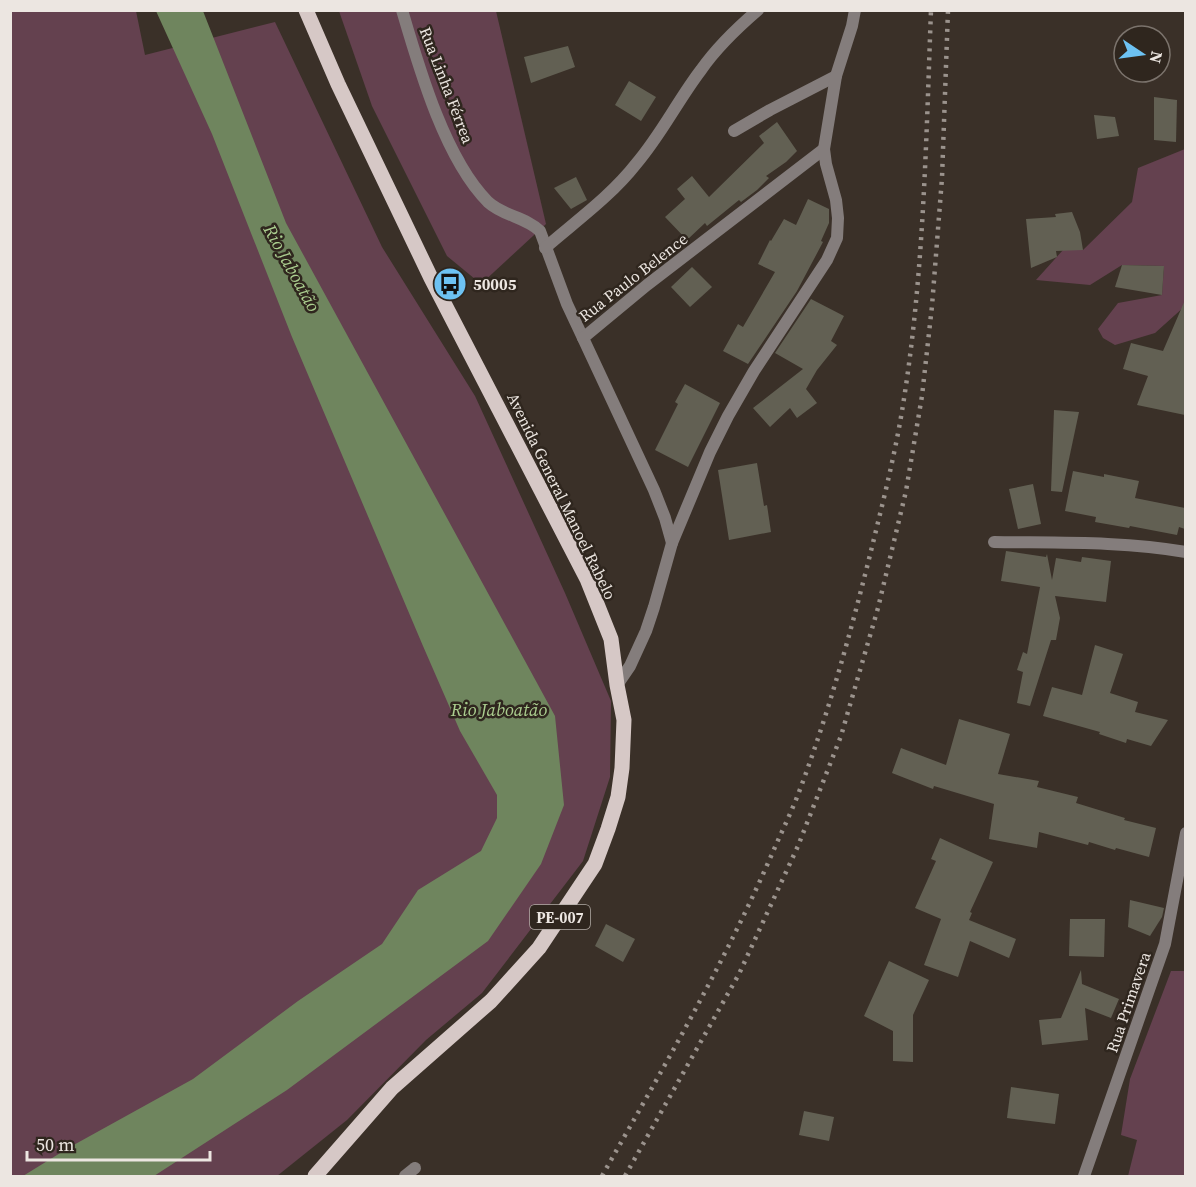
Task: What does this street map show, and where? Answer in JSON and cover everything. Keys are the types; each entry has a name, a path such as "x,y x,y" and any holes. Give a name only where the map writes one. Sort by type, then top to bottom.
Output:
{"main road":[{"name":"Avenida General Manoel Rabelo","path":"306,10 338,84 431,278 587,579 611,639 624,720 618,797 595,864 538,948 491,1001 392,1088 315,1176"}],"street":[{"name":"Rua Linha Férrea","path":"402,10 432,101 449,143 468,176 495,208 535,226 540,231 567,304 583,338"},
{"path":"545,248 637,164 701,69 722,44 758,10"},
{"path":"617,685 630,666 646,631 672,543 710,452 754,371 827,260 837,238 836,200 824,149 836,76 855,10"},
{"path":"734,131 836,76"},
{"name":"Rua Paulo Belence","path":"672,543 654,490 583,338 647,285 824,149"},
{"path":"993,542 1086,543 1163,548 1185,552"},
{"name":"Rua Primavera","path":"1084,1176 1166,944 1185,833"},
{"path":"405,1176 415,1168"}],"shaded area":[{"path":"10,11 136,11 145,55 275,22 382,247 475,396 565,593 611,701 610,777 583,861 482,993 426,1040 347,1120 277,1176 11,1176"},
{"path":"339,11 496,11 546,224 481,284 447,256 372,106"},
{"path":"1185,149 1185,306 1155,333 1115,345 1103,338 1098,329 1118,303 1162,295 1164,266 1122,265 1090,285 1036,280 1063,250 1083,250 1132,202 1138,168"},
{"path":"1171,971 1185,971 1185,1176 1128,1176 1137,1140 1121,1135 1130,1079"}],"water":[{"name":"Rio Jaboatão","path":"156,11 203,11 286,223 555,716 564,805 541,864 488,941 287,1090 154,1176 23,1176 70,1147 193,1079 298,1001 382,944 418,890 481,851 497,818 497,795 460,731 423,646 292,337 212,134"}],"building":[{"path":"568,46 575,67 531,83 524,57"},
{"path":"629,81 656,97 641,121 615,105"},
{"path":"1154,97 1177,100 1176,142 1154,140"},
{"path":"1094,115 1115,117 1119,136 1097,139"},
{"path":"777,122 797,151 766,176 769,178 757,190 741,202 739,200 707,226 705,223 687,240 665,217 685,199 677,189 692,176 709,197 764,143 759,136"},
{"path":"576,177 587,200 571,209 554,188"},
{"path":"808,199 829,209 829,223 821,241 823,242 797,291 748,364 723,351 738,324 743,327 775,272 758,264 770,240 784,219 796,225"},
{"path":"1072,212 1080,232 1083,250 1056,251 1057,257 1031,268 1026,219 1056,217 1055,214"},
{"path":"1122,265 1164,266 1162,295 1115,287"},
{"path":"692,267 712,287 690,307 671,287"},
{"path":"811,299 844,316 831,341 837,345 817,370 806,389 817,403 797,418 790,408 770,427 753,408 803,369 775,353"},
{"path":"1185,300 1185,415 1137,405 1148,376 1123,369 1131,343 1163,351"},
{"path":"685,384 720,403 688,467 655,450 678,404 675,402"},
{"path":"1054,410 1079,412 1062,492 1051,491"},
{"path":"757,463 771,532 729,540 718,470"},
{"path":"1073,471 1139,481 1135,498 1185,508 1185,529 1179,527 1177,535 1130,526 1129,528 1095,522 1096,517 1065,511"},
{"path":"1033,484 1041,524 1018,529 1009,489"},
{"path":"1006,551 1046,557 1047,554 1052,580 1056,558 1081,562 1082,557 1111,561 1106,602 1055,596 1060,618 1056,640 1051,640 1030,706 1017,703 1023,672 1017,670 1023,652 1027,654 1040,587 1001,581"},
{"path":"1095,645 1123,654 1110,693 1138,702 1135,712 1168,720 1151,746 1127,739 1126,743 1099,734 1100,732 1043,716 1052,687 1082,695"},
{"path":"959,719 1010,734 998,774 1039,781 1037,787 1078,797 1076,803 1125,818 1124,820 1156,828 1149,857 1089,842 1088,845 1039,832 1037,848 989,839 994,804 934,786 933,789 892,773 901,748 946,765"},
{"path":"940,838 993,862 970,912 972,913 969,920 1016,939 1009,958 970,941 958,977 924,965 941,919 915,908 936,861 931,859"},
{"path":"1130,900 1164,908 1162,917 1150,936 1128,927"},
{"path":"1070,919 1105,919 1104,957 1069,956"},
{"path":"606,924 635,939 623,962 595,946"},
{"path":"889,961 929,980 913,1015 913,1062 893,1061 893,1031 864,1016"},
{"path":"1081,970 1082,984 1119,999 1111,1018 1085,1008 1088,1040 1042,1045 1039,1020 1061,1018"},
{"path":"1011,1087 1059,1094 1055,1124 1007,1118"},
{"path":"804,1111 834,1117 829,1141 799,1135"}],"railway":[{"path":"602,1176 691,1017 753,896 799,792 820,734 846,645 892,462 910,356 923,208 931,10"},
{"path":"625,1176 739,974 798,846 841,736 878,608 906,491 922,396 942,178 948,10"}],"place":[{"name":"50005","path":"450,284"}]}
